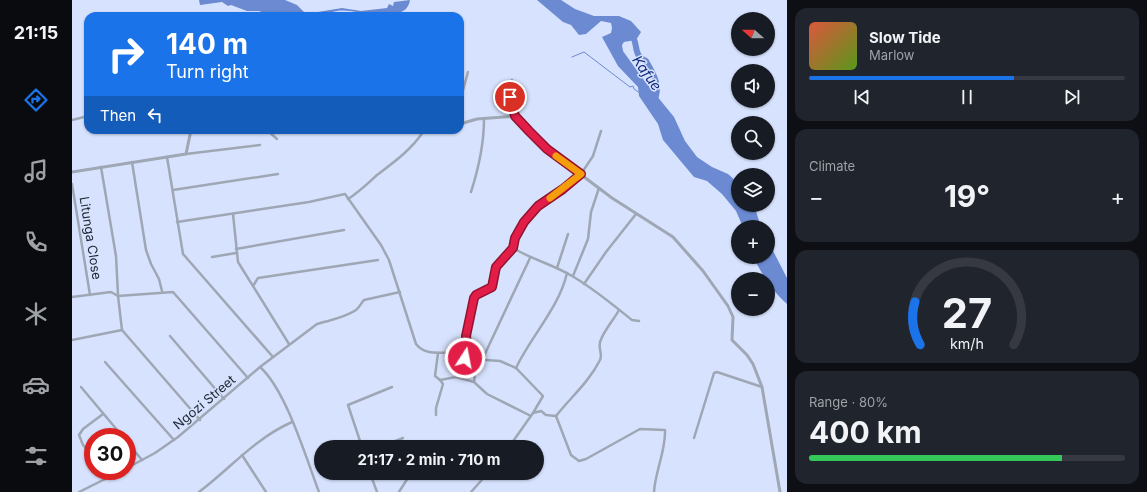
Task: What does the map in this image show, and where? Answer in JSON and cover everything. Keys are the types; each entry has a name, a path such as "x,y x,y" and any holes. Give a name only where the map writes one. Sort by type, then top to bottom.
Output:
{"street":[{"path":"464,86 468,72"},
{"path":"512,80 510,97 515,116 547,149 636,214 673,237 708,277 731,311 734,322 732,340 747,355 753,364 762,387 780,492"},
{"path":"464,123 484,119 515,116"},
{"path":"72,120 84,117"},
{"path":"471,192 481,161 484,137 484,119"},
{"path":"472,359 468,353 466,336 474,298 476,295 492,287 496,267 513,248 518,231 534,211 581,174 592,156 601,130"},
{"path":"186,154 190,134"},
{"path":"271,134 277,139"},
{"path":"348,199 364,189 373,179 412,147 422,134"},
{"path":"72,172 186,154 260,145"},
{"path":"167,157 183,254 273,356"},
{"path":"132,162 146,250 159,279 162,291"},
{"path":"101,167 116,256 118,296 122,330 200,420"},
{"path":"173,190 278,174"},
{"name":"Litunga Close","path":"72,184 90,295"},
{"path":"573,276 588,239 592,212 599,188"},
{"path":"177,222 309,202 345,194 386,255 400,292 416,344 423,351 458,354 465,358 472,359 483,358 500,361 516,368 543,396 532,415 514,440"},
{"path":"233,214 238,262 289,344"},
{"path":"584,284 636,214"},
{"path":"212,257 344,230"},
{"path":"558,268 568,234"},
{"path":"513,248 530,258 558,268 573,276 632,320 639,321"},
{"path":"483,358 530,258"},
{"path":"253,286 258,278 378,260"},
{"path":"516,368 528,345 560,294 567,273"},
{"path":"72,297 111,292 118,296 162,291 173,292 248,378"},
{"name":"Ngozi Street","path":"136,463 174,440 200,420 273,356 317,324 328,323 352,312 358,308 364,300 400,292"},
{"path":"556,416 582,387 598,364 602,356 600,342 605,331 619,310"},
{"path":"72,340 122,330"},
{"path":"170,336 224,399"},
{"path":"436,415 436,408 443,384 435,376 438,353"},
{"path":"474,382 477,359"},
{"path":"105,362 174,440"},
{"path":"260,367 269,375 275,384 292,422 319,492"},
{"path":"694,438 714,373 717,372 762,387"},
{"path":"440,380 456,377 474,382 487,394 532,415 541,411 546,414 556,416"},
{"path":"81,387 115,428"},
{"path":"360,440 348,405 392,387"},
{"path":"84,428 103,414"},
{"path":"556,416 570,455 579,461 586,459 640,429 665,430 665,439 662,447 654,492"},
{"path":"199,492 267,434 292,422"},
{"path":"84,428 80,435 84,446"},
{"path":"398,440 403,438"},
{"path":"136,453 142,460"},
{"path":"242,455 266,492"},
{"path":"79,492 102,480"},
{"path":"373,480 377,492"},
{"path":"398,492 406,480"},
{"path":"471,492 482,480"}],"water":[{"path":"199,0 285,0 297,5 304,12 247,11 231,5 228,6 222,2 200,5"},
{"path":"410,0 409,5 400,12 318,12 342,8 361,11 387,8 389,4 393,6 394,2"},
{"path":"537,0 561,0 575,9 594,16 619,16 631,21 641,32 636,40 624,42 622,45 623,51 643,79 674,117 685,141 697,157 731,177 731,205 722,194 707,181 694,177 663,140 658,124 639,96 638,87 618,66 602,37 611,33 611,23 601,21 586,34 579,35 571,25 563,22"},
{"path":"736,212 756,212 759,220 740,220"},
{"path":"775,255 787,278 787,304 775,291 775,272 761,272 757,264 775,264"}],"waterway":[{"name":"Kafue","path":"631,34 635,41 639,56 646,61 656,81 657,91 654,102"},
{"path":"572,57 584,52 630,87 633,86 634,89 640,93"}],"slow traffic":[{"path":"550,198 581,174 556,156"}],"route":[{"path":"465,358 468,357 472,359 468,353 466,332 472,314 474,298 476,295 492,287 496,267 513,248 515,238 524,222 538,206 563,189 581,174 539,142 515,116 510,97"}]}
